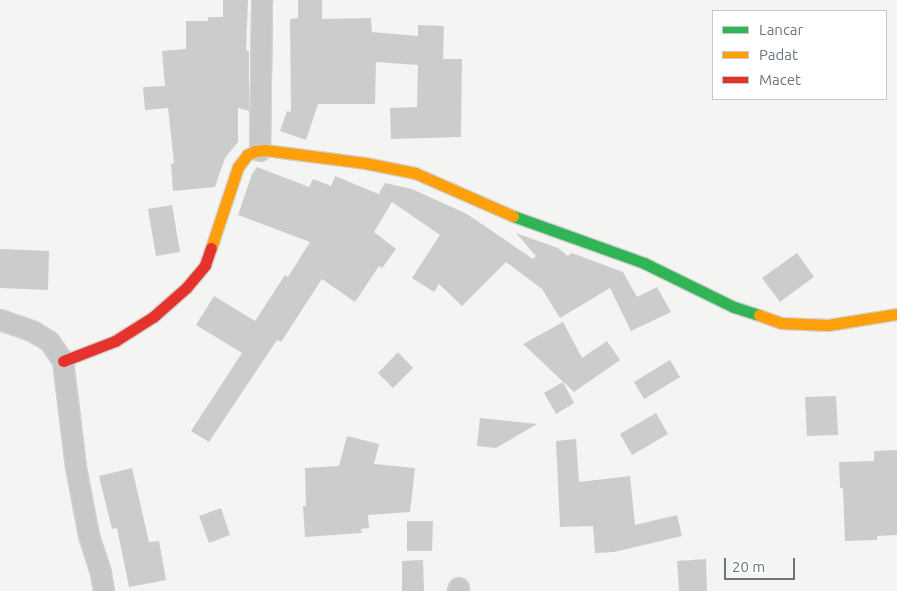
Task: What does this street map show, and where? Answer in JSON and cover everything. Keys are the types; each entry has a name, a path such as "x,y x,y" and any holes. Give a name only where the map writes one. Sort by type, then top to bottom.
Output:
{"street":[{"path":"260,151 262,0"},
{"path":"63,361 115,341 153,317 186,288 205,265 238,167 247,156 260,151 365,163 415,173 489,207 644,263 734,307 781,323 828,324 897,314"},
{"path":"0,320 34,332 50,342 63,361 76,467 89,536 101,573 104,591"}],"building":[{"path":"223,0 248,0 246,50 249,51 249,111 238,108 238,142 225,158 215,187 173,191 171,164 174,163 168,108 145,110 143,87 165,86 162,51 186,49 186,21 208,21 208,17 223,17"},
{"path":"298,0 322,0 322,19 371,18 372,32 418,36 418,25 444,26 443,59 462,59 461,137 391,139 390,108 417,107 418,65 376,62 375,104 318,104 306,140 280,131 287,111 291,112 290,19 298,18"},
{"path":"257,167 309,187 313,179 331,186 335,176 381,195 379,193 385,183 412,189 467,214 533,259 536,256 516,233 558,248 568,256 572,253 623,272 637,297 657,287 671,312 631,331 610,288 560,318 542,289 506,262 462,306 439,284 434,292 412,278 440,235 392,202 374,232 396,249 382,268 379,266 355,302 322,279 281,342 277,340 209,442 191,431 242,353 196,325 214,296 255,321 285,275 288,277 310,242 238,215 252,174"},
{"path":"172,205 180,252 156,256 148,209"},
{"path":"0,249 49,251 48,290 0,288"},
{"path":"797,253 814,277 780,302 762,278"},
{"path":"563,322 582,358 607,341 620,360 574,392 523,344"},
{"path":"398,352 413,368 393,388 378,373"},
{"path":"670,360 680,377 644,399 634,382"},
{"path":"563,382 574,403 556,414 544,393"},
{"path":"836,396 838,435 807,436 805,397"},
{"path":"656,413 668,434 632,455 620,434"},
{"path":"480,418 537,424 496,448 477,446"},
{"path":"347,436 379,444 374,464 415,468 410,512 368,515 369,528 361,529 362,533 305,537 303,506 306,506 305,468 339,466"},
{"path":"576,439 579,482 630,476 635,525 677,515 682,536 614,552 595,553 593,526 560,527 556,441"},
{"path":"897,450 897,535 877,536 877,540 845,541 843,488 840,488 839,462 874,461 874,451"},
{"path":"132,468 149,542 159,541 166,580 129,587 117,528 112,529 99,476"},
{"path":"221,508 230,535 209,543 199,516"},
{"path":"407,521 433,521 432,551 407,551"},
{"path":"706,559 707,591 679,591 677,561"},
{"path":"423,560 424,591 402,591 402,561"}],"traffic: fast":[{"path":"513,216 644,263 734,307 759,315"}],"traffic: slow":[{"path":"211,248 238,167 247,155 255,151 265,150 365,163 415,173 513,216"},
{"path":"759,315 781,323 828,325 897,314"}],"traffic: jam":[{"path":"63,361 115,341 153,317 186,288 205,265 211,248"}]}
